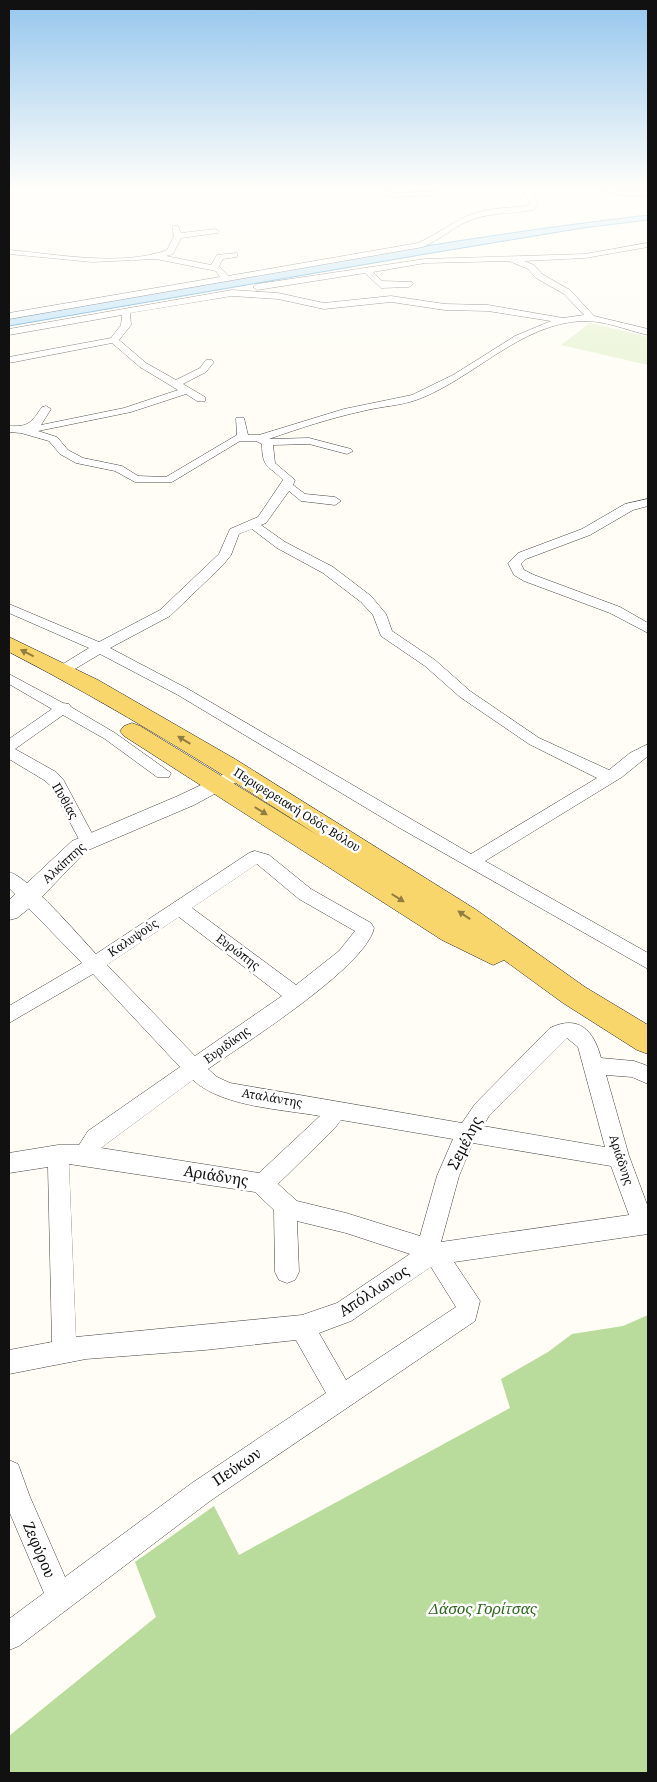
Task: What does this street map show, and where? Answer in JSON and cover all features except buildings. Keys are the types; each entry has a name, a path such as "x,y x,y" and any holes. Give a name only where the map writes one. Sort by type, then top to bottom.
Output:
{"main road":[{"name":"Περιφερειακή Οδός Βόλου","path":"9,644 63,670 222,775 452,932 574,995 648,1041"},
{"name":"Περιφερειακή Οδός Βόλου","path":"9,662 222,775"}],"street":[{"path":"222,270 225,278"},
{"path":"9,316 274,270"},
{"path":"367,270 241,291 324,306 391,299 445,307 488,308 562,320 591,318 611,321 648,332"},
{"path":"368,270 370,275 382,284 409,284"},
{"path":"534,270 539,276 567,292 591,318"},
{"path":"9,332 222,294 267,295"},
{"path":"9,360 114,340 126,325 126,311"},
{"path":"263,440 313,420 368,406 394,404 423,395 492,356 526,334 562,320"},
{"path":"114,340 130,356 201,399"},
{"path":"9,430 22,430 96,418 158,402 203,370 208,362"},
{"path":"37,422 46,409"},
{"path":"22,430 37,422 61,418"},
{"path":"240,420 243,437"},
{"path":"22,430 53,439 67,454 83,462 118,468 135,479 168,480 234,440 243,437 263,440 308,441 347,451"},
{"path":"63,670 99,648 165,613 219,562 225,554 234,532 254,524 267,514 289,482 287,477 268,464 263,440"},
{"path":"287,486 295,490 301,498 335,501"},
{"path":"648,503 629,507 586,532 522,556 514,563 518,572 529,578 615,610 648,629"},
{"path":"254,524 281,545 328,570 366,598 378,614 386,633 430,663 464,694 534,741 609,777"},
{"path":"9,608 79,637 183,692 404,824 648,962"},
{"path":"9,678 110,736 162,773"},
{"path":"9,746 64,708"},
{"path":"472,861 609,777 648,749"},
{"name":"Πυθίας","path":"9,752 50,776 57,783 88,841"},
{"name":"Αλκίππης","path":"9,912 29,896 79,846 153,813 222,775"},
{"name":"Καλυψούς","path":"9,1015 95,964 256,858 262,859 315,900 361,924 365,931"},
{"name":"Αταλάντης","path":"9,878 29,896 194,1068 210,1083 219,1088 606,1157 618,1156"},
{"name":"Ευρώπης","path":"179,907 296,996"},
{"name":"Ευριδίκης","path":"85,1155 96,1138 296,996 346,956 363,937 365,931"},
{"name":"Αριάδνης","path":"557,1034 569,1030 587,1043 618,1156 646,1224"},
{"name":"Σεμέλης","path":"431,1251 450,1173 468,1132 482,1110 557,1034"},
{"path":"594,1066 634,1069 648,1075"},
{"path":"262,1185 328,1122 336,1109"},
{"path":"58,1155 64,1350"},
{"name":"Αριάδνης","path":"9,1163 58,1155 85,1155 251,1181 270,1190 285,1206 292,1210 346,1223 431,1251"},
{"path":"285,1206 287,1272"},
{"name":"Απόλλωνος","path":"9,1362 64,1350 302,1327 343,1313 431,1251 646,1224"},
{"name":"Πεύκων","path":"9,1636 200,1492 467,1313 468,1301 431,1251"},
{"path":"302,1327 341,1396"},
{"name":"Ζεφύρου","path":"9,1473 16,1499 60,1598"}],"green space":[{"path":"590,323 648,337 648,365 561,345"},
{"name":"Δάσος Γορίτσας","path":"648,1315 648,1773 9,1773 9,1736 156,1617 135,1562 214,1506 239,1555 510,1408 501,1379 548,1352 572,1334 623,1326"}],"water":[{"path":"283,270 332,270 9,326 9,319"}]}
